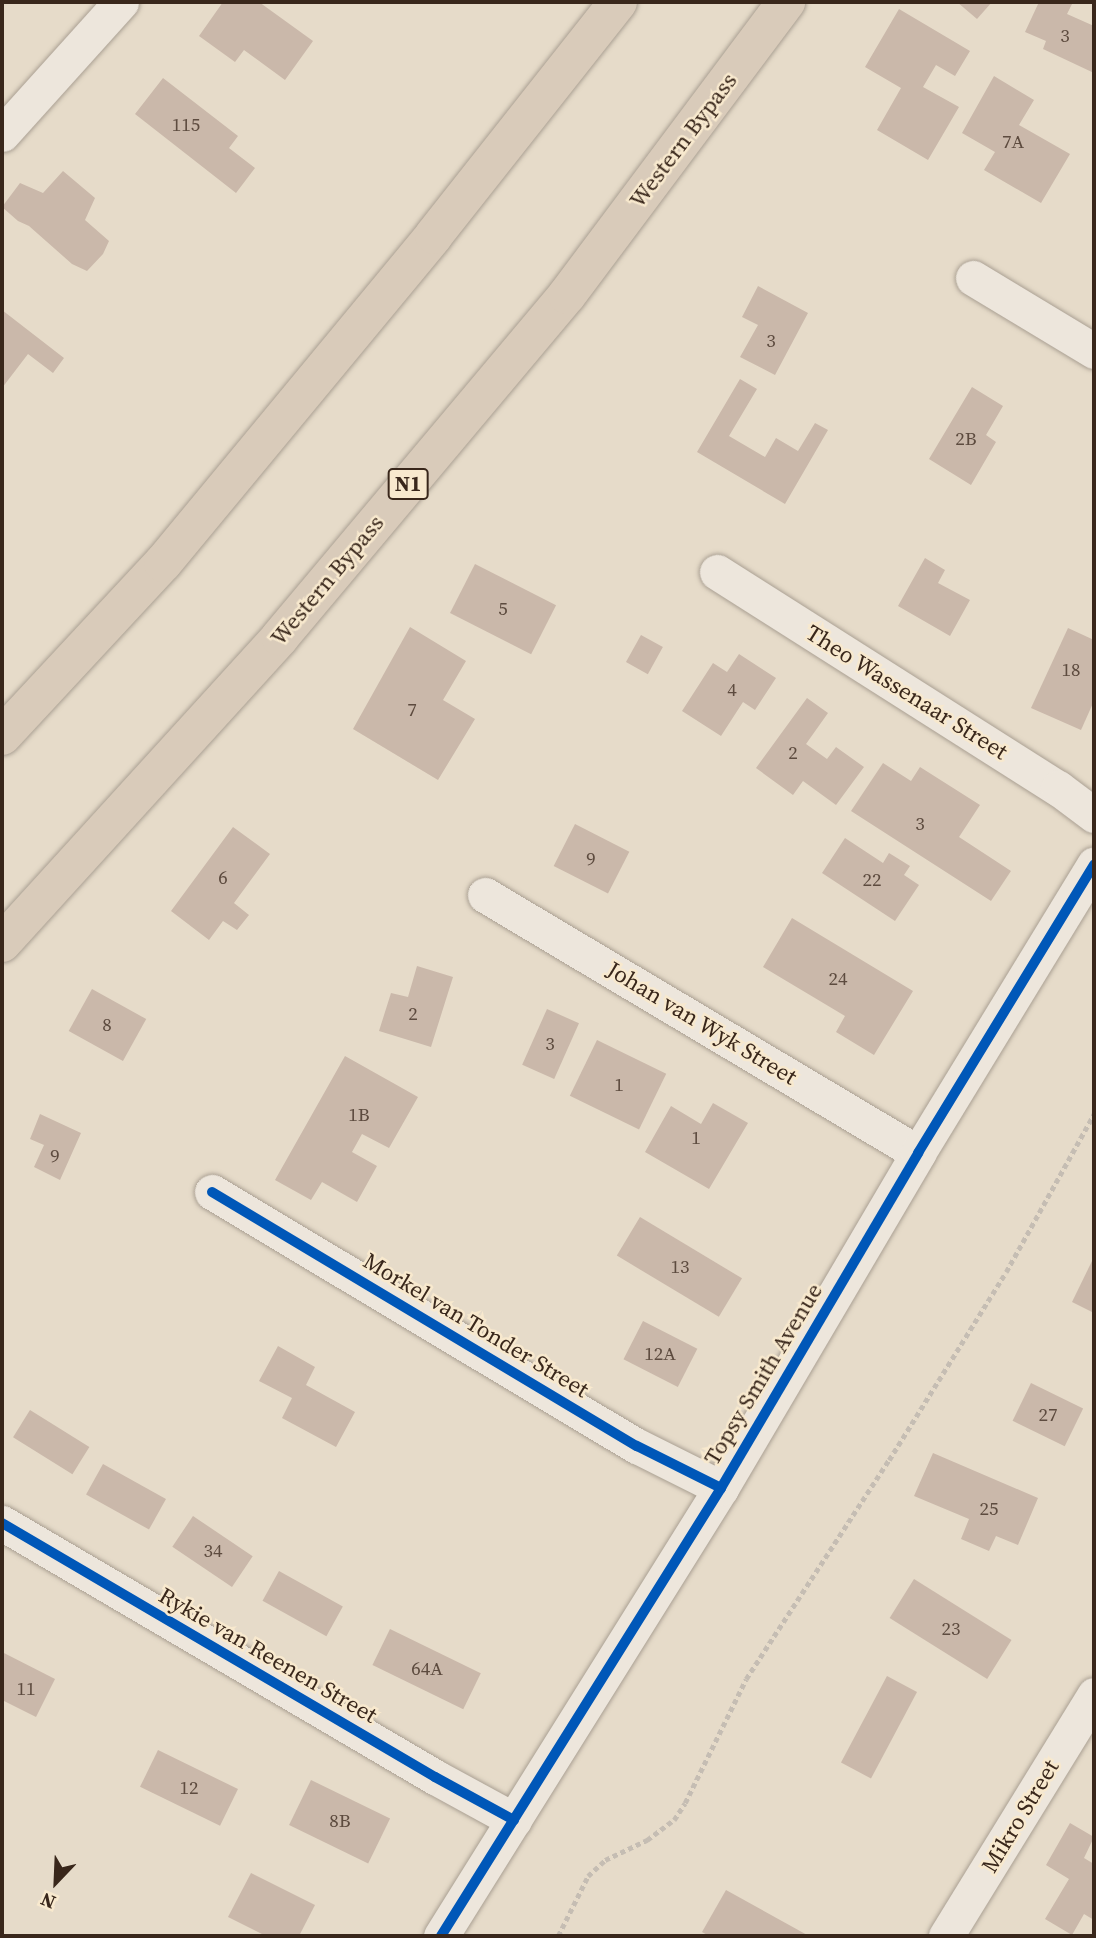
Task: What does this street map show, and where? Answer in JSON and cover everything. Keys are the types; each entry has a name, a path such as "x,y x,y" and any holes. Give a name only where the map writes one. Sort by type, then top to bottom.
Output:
{"highway":[{"path":"2,736 163,563 434,235 618,2"},
{"name":"Western Bypass","path":"2,943 280,637 567,295 786,2"}],"street":[{"path":"2,134 121,2"},
{"path":"973,278 1094,351"},
{"name":"Theo Wassenaar Street","path":"717,572 1058,788 1094,815"},
{"name":"Topsy Smith Avenue","path":"441,1936 721,1488 918,1153 1094,865"},
{"name":"Johan van Wyk Street","path":"485,895 918,1153"},
{"name":"Morkel van Tonder Street","path":"212,1192 637,1446 721,1488"},
{"name":"Rykie van Reenen Street","path":"2,1523 435,1777 514,1820"},
{"name":"Mikro Street","path":"946,1936 1094,1695"}],"path":[{"path":"558,1936 588,1876 605,1860 647,1840 674,1820 680,1812 695,1787 746,1679 889,1460 1000,1283 1094,1114"}],"building":[{"path":"223,2 259,2 313,41 285,80 244,50 235,62 199,36"},
{"path":"957,2 992,2 977,19"},
{"path":"1039,2 1073,2 1067,14 1094,26 1094,73 1043,49 1046,41 1025,32"},
{"path":"899,9 970,51 955,76 936,65 923,87 959,107 928,160 877,130 901,88 865,67"},
{"path":"994,76 1034,100 1019,125 1070,154 1041,203 984,170 995,152 962,133"},
{"path":"163,78 238,136 229,148 255,168 236,193 135,114"},
{"path":"63,171 95,198 85,220 109,241 103,254 87,271 72,264 29,226 18,221 2,207 20,183 43,193"},
{"path":"758,286 808,313 775,375 740,357 758,325 742,317"},
{"path":"2,310 64,358 53,373 28,354 2,388"},
{"path":"740,379 757,389 729,436 765,457 776,438 798,451 815,423 828,430 785,504 697,452"},
{"path":"972,387 1003,406 986,435 996,442 971,485 929,459"},
{"path":"925,558 945,570 938,583 970,600 950,636 898,606"},
{"path":"475,564 556,605 531,654 450,613"},
{"path":"410,627 466,661 443,700 475,719 438,780 353,729"},
{"path":"1068,628 1094,640 1094,701 1081,730 1031,708"},
{"path":"641,635 663,647 648,674 626,662"},
{"path":"739,654 776,678 755,710 743,702 721,736 682,711 713,663 727,672"},
{"path":"807,698 828,713 806,744 827,759 836,747 864,767 836,805 803,781 793,795 756,768"},
{"path":"883,763 911,781 920,767 980,805 959,837 1011,871 991,901 851,811"},
{"path":"575,824 629,852 608,894 554,866"},
{"path":"233,827 270,854 234,903 249,915 237,930 223,921 209,940 171,911"},
{"path":"845,838 883,863 889,853 910,866 904,875 919,885 895,921 822,873"},
{"path":"792,918 913,991 874,1055 836,1032 845,1016 763,967"},
{"path":"417,966 453,977 431,1047 379,1031 391,993 408,997"},
{"path":"92,989 146,1019 123,1061 69,1031"},
{"path":"547,1009 579,1023 554,1079 522,1065"},
{"path":"597,1040 666,1074 639,1129 570,1096"},
{"path":"345,1056 418,1097 389,1148 362,1134 352,1152 377,1166 357,1202 322,1182 311,1200 275,1180"},
{"path":"713,1103 748,1123 709,1189 645,1152 671,1106 701,1124"},
{"path":"40,1114 81,1133 60,1180 34,1167 44,1145 30,1139"},
{"path":"640,1217 742,1278 719,1317 617,1256"},
{"path":"1092,1261 1094,1262 1094,1313 1072,1302"},
{"path":"643,1321 697,1349 678,1387 623,1359"},
{"path":"278,1346 315,1367 306,1385 355,1412 336,1447 282,1418 292,1398 259,1381"},
{"path":"1031,1383 1083,1408 1065,1446 1013,1421"},
{"path":"30,1410 89,1447 72,1474 13,1437"},
{"path":"933,1453 1038,1498 1018,1545 996,1536 989,1551 961,1539 969,1519 914,1496"},
{"path":"103,1464 166,1499 149,1530 86,1495"},
{"path":"193,1516 253,1556 232,1587 172,1547"},
{"path":"279,1571 343,1606 326,1636 263,1601"},
{"path":"914,1579 1012,1640 987,1679 890,1618"},
{"path":"390,1629 481,1673 463,1709 372,1665"},
{"path":"2,1652 55,1679 36,1717 2,1700"},
{"path":"887,1676 917,1692 871,1778 841,1763"},
{"path":"158,1750 238,1789 220,1826 140,1787"},
{"path":"311,1780 390,1819 368,1864 289,1825"},
{"path":"1070,1823 1094,1837 1084,1858 1094,1864 1094,1920 1084,1914 1072,1935 1045,1919 1069,1879 1046,1865"},
{"path":"251,1873 315,1905 299,1936 266,1936 228,1917"},
{"path":"726,1890 809,1936 709,1936 702,1932"}],"cycle path":[{"path":"441,1936 721,1488 918,1153 1094,865"},
{"path":"212,1192 637,1446 721,1488"},
{"path":"2,1523 435,1777 514,1820"}]}
